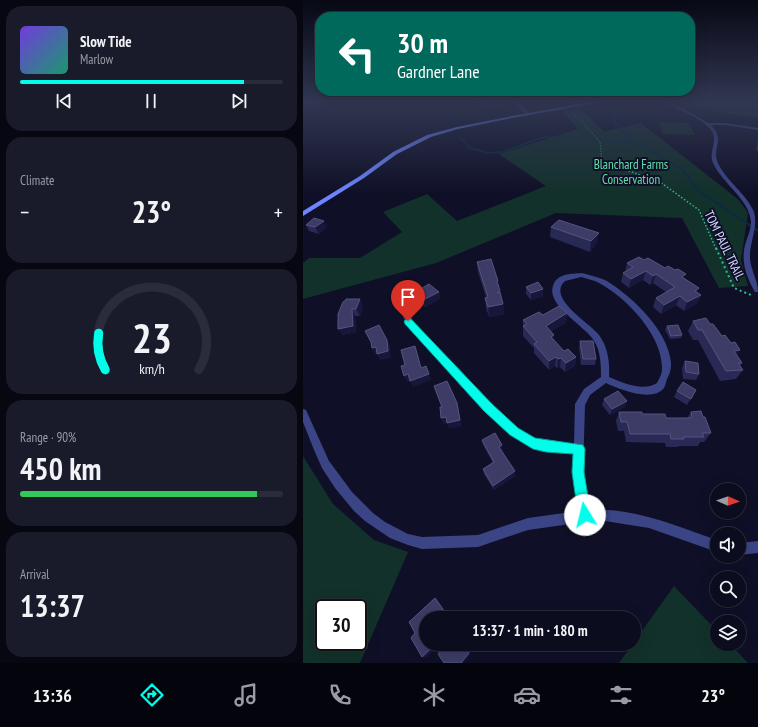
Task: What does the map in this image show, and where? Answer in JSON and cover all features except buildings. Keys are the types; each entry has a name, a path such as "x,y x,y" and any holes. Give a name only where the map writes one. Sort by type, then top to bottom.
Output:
{"main road":[{"path":"303,214 416,142 445,132"}],"street":[{"path":"713,132 716,135 717,141 713,155 719,169 756,220 746,255 752,281 758,290"},
{"path":"585,515 578,472 580,404 587,392 605,379 606,372 602,349 596,337 563,306 556,296 555,291 557,284 567,276 576,274 587,275 603,281 636,309 650,325 659,338 665,353 667,373 664,381 657,389 652,391 628,388 605,379"},
{"path":"407,317 412,326 450,368 488,408 514,432 533,443 546,446 579,449"},
{"path":"303,413 330,471 358,507 379,525 414,542 478,541 528,524 585,515 605,515 649,522 710,544"},
{"path":"746,548 758,547"}],"path":[{"name":"TOM PAUL TRAIL","path":"592,132 600,141 602,162 660,182 699,210 735,288 752,296"}],"green space":[{"name":"Blanchard Farms Conservation","path":"569,132 652,132 739,200 748,213 741,260 748,286 719,288 682,218 556,213 436,263 303,299 303,263 309,258 360,258 402,232 383,212 427,194 457,221 546,186 499,154"},
{"path":"662,132 693,132 695,135 663,134"},
{"path":"303,456 333,504 374,540 408,552 367,647 367,599 315,599 315,651 365,651 360,663 303,663"},
{"path":"674,586 710,624 710,651 737,651 748,663 619,663 628,651 641,651 641,632"}],"waterway":[{"path":"624,132 633,141"},
{"path":"460,137 470,148 488,153 502,152 544,137 633,141"},
{"path":"633,141 677,166"},
{"path":"675,165 683,170 698,190 758,231"}],"route":[{"path":"408,321 488,408 514,432 533,443 546,446 579,449 578,472 585,515"}]}
